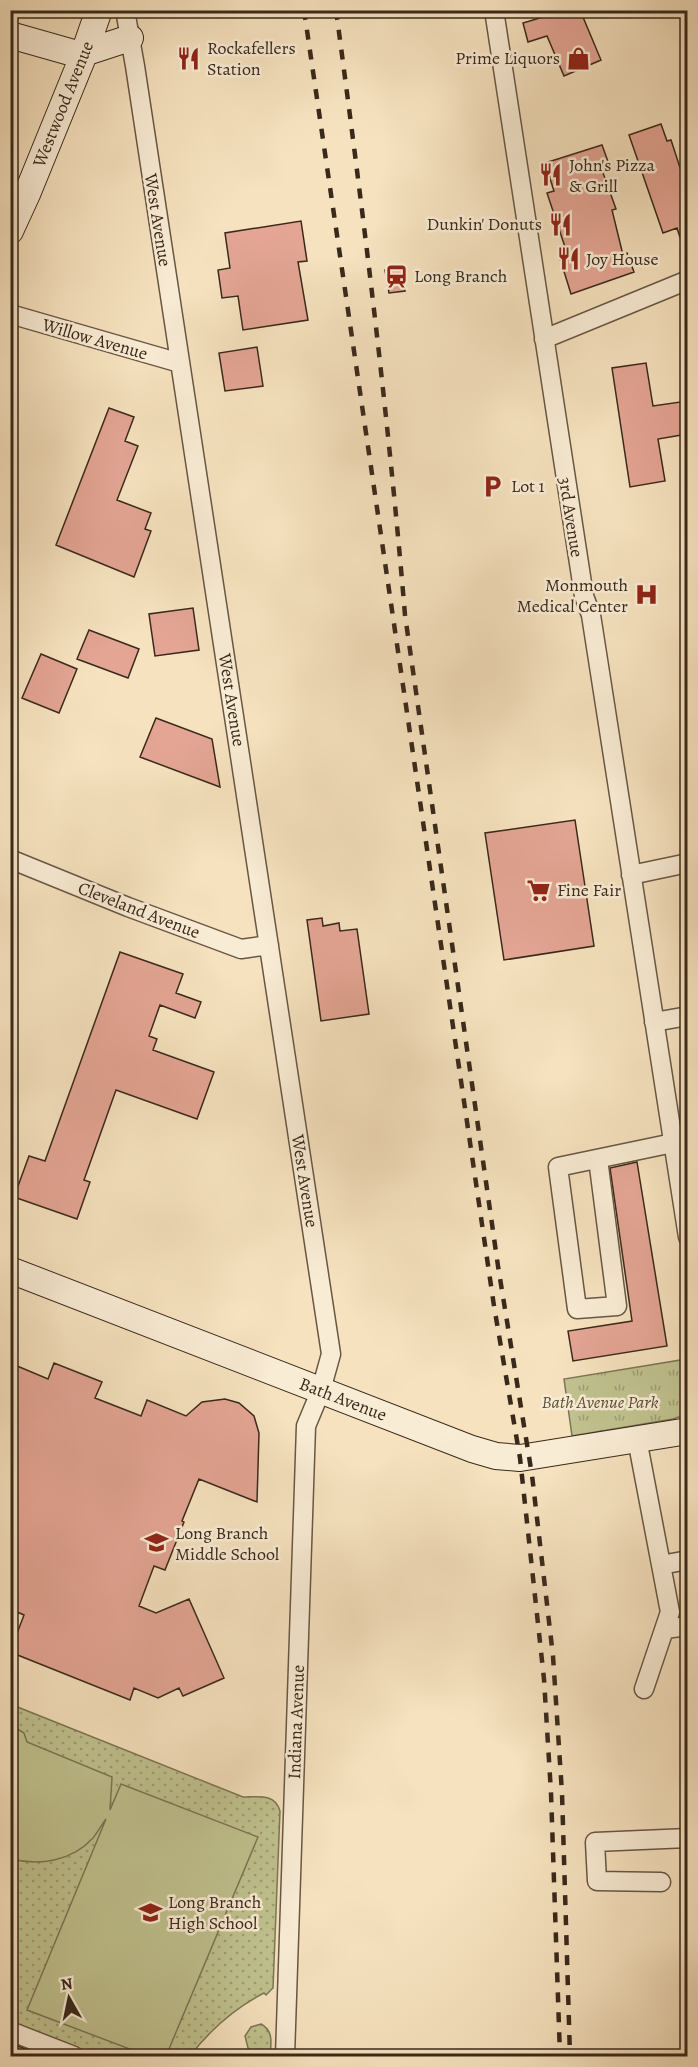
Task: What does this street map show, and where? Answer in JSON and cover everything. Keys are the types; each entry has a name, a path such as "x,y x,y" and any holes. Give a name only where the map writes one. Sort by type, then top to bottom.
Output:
{"street":[{"name":"Westwood Avenue","path":"10,231 84,53 99,10"},
{"name":"West Avenue","path":"125,10 331,1354 321,1390"},
{"name":"3rd Avenue","path":"494,10 584,597 591,615 654,1022 680,1141 687,1237"},
{"path":"10,34 69,53 84,53 130,38"},
{"path":"544,339 687,280"},
{"name":"Willow Avenue","path":"10,314 180,363"},
{"name":"Cleveland Avenue","path":"10,859 128,907 241,949 269,945"},
{"path":"631,875 687,863"},
{"path":"654,1022 687,1017"},
{"path":"598,1159 617,1306 578,1309 558,1167 680,1141"},
{"name":"Bath Avenue","path":"10,1270 461,1445 496,1456 520,1458 687,1431"},
{"name":"Indiana Avenue","path":"285,2056 306,1426 321,1390"},
{"path":"637,1439 670,1612 644,1689"},
{"path":"661,1565 687,1560"},
{"path":"665,1629 687,1626"},
{"path":"661,1882 597,1881 595,1842 687,1838"},
{"path":"10,2031 74,2056"}],"green space":[{"name":"Bath Avenue Park","path":"687,1359 687,1414 673,1419 572,1436 564,1379"},
{"name":"Long Branch High School","path":"10,1704 243,1797 265,1797 278,1805 280,1811 273,1988 266,1995 264,1993 253,1999 224,2020 190,2056 74,2056 11,2031"},
{"path":"10,1730 24,1733 27,1742 112,1777 110,1810 121,1784 258,1837 166,2056 148,2056 27,2010 106,1819 85,1846 65,1857 33,1862 11,1859"},
{"path":"261,2024 270,2034 270,2056 250,2056 245,2036 251,2027"}],"building":[{"path":"566,10 580,10 601,60 564,76 547,36 528,42 523,23"},
{"path":"661,124 667,141 671,140 687,189 687,252 685,253 677,228 663,233 629,135"},
{"path":"602,145 610,167 602,170 616,209 612,210 623,255 627,253 634,272 571,294 558,252 566,250 547,193 554,191 545,163"},
{"path":"301,221 307,261 298,262 308,320 243,330 238,296 222,298 218,270 230,268 225,233"},
{"path":"401,266 405,291 389,293 385,270"},
{"path":"257,347 263,386 225,391 219,353"},
{"path":"646,363 653,406 687,401 687,434 658,439 665,481 630,487 612,368"},
{"path":"109,408 134,417 125,441 138,446 117,500 151,513 145,529 151,531 134,577 56,545"},
{"path":"193,608 199,650 155,656 149,614"},
{"path":"89,630 139,649 128,678 77,659"},
{"path":"41,654 77,669 59,713 22,698"},
{"path":"156,718 212,739 220,787 140,757"},
{"name":"Fine Fair","path":"575,820 594,946 504,960 485,833"},
{"path":"322,918 323,926 339,923 340,931 357,929 369,1014 321,1021 307,920"},
{"path":"120,952 183,974 176,993 201,1002 195,1018 160,1005 149,1036 157,1039 153,1050 214,1072 197,1119 116,1090 84,1180 90,1182 77,1219 14,1197 29,1156 45,1161"},
{"path":"637,1162 667,1346 573,1361 568,1331 632,1321 610,1168"},
{"name":"Long Branch Middle School","path":"10,1363 48,1379 54,1363 102,1382 95,1398 141,1416 147,1400 186,1416 202,1402 225,1399 239,1403 254,1416 259,1433 257,1502 199,1479 165,1570 154,1566 139,1606 156,1613 189,1599 224,1678 183,1696 179,1688 158,1698 134,1688 130,1700 10,1652 24,1615 10,1609"},
{"path":"10,2043 44,2056 10,2056"}],"railway":[{"path":"304,10 494,1306 520,1458 544,1679 551,1793 560,2056"},
{"path":"336,10 374,312 405,615 498,1266 532,1475 553,1656 562,1793 570,2056"}],"place":[{"name":"Rockafellers Station","path":"189,58"},
{"name":"Prime Liquors","path":"578,58"},
{"name":"John's Pizza & Grill","path":"551,175"},
{"name":"Dunkin' Donuts","path":"560,224"},
{"name":"Joy House","path":"568,259"},
{"name":"Long Branch","path":"396,276"},
{"name":"Lot 1","path":"493,486"},
{"name":"Monmouth Medical Center","path":"646,595"},
{"name":"Fine Fair","path":"539,890"},
{"name":"Long Branch Middle School","path":"157,1543"},
{"name":"Long Branch High School","path":"150,1912"}]}
